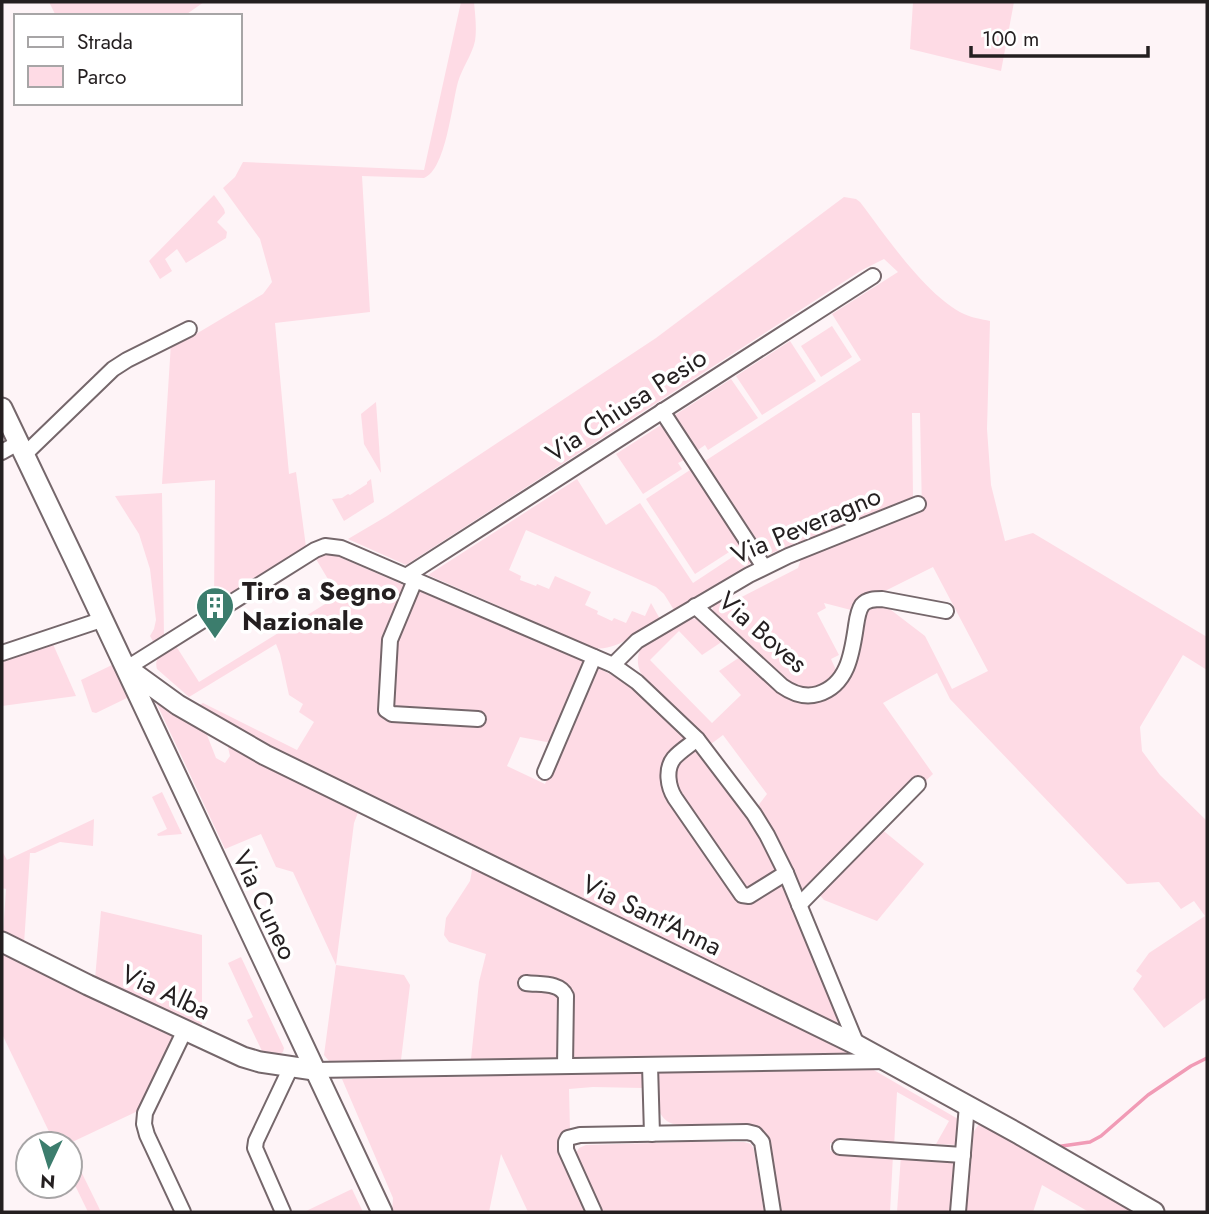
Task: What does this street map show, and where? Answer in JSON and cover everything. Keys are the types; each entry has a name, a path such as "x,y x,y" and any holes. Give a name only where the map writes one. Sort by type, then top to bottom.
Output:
{"street":[{"name":"Via Chiusa Pesio","path":"411,578 873,276"},
{"path":"15,450 113,369 189,329"},
{"name":"Via Cuneo","path":"2,408 15,450 104,619 204,838 382,1212"},
{"path":"663,411 764,567"},
{"name":"Via Peveragno","path":"613,666 637,641 764,567 918,504"},
{"path":"127,668 320,547 330,546 341,548 613,666 637,682 697,739 754,814 786,873 857,1045"},
{"path":"411,578 390,640 386,710 392,714 478,719"},
{"name":"Via Boves","path":"695,606 782,686 793,693 812,695 832,687 844,673 851,654 859,611 865,602 882,599 946,611"},
{"path":"2,653 104,619"},
{"path":"545,772 594,657"},
{"name":"Via Sant'Anna","path":"127,668 209,724 286,766 857,1045 1154,1212"},
{"path":"697,739 672,762 669,789 740,894 750,896 786,873"},
{"path":"799,905 918,783"},
{"name":"Via Alba","path":"2,942 251,1059 314,1070"},
{"path":"526,984 554,986 562,989 566,996 565,1066"},
{"path":"183,1212 147,1135 144,1120 185,1030"},
{"path":"314,1070 888,1061"},
{"path":"650,1065 652,1134"},
{"path":"283,1212 255,1148 291,1067"},
{"path":"958,1212 967,1105"},
{"path":"594,1212 566,1150 568,1138 580,1135 747,1132 757,1136 762,1144 773,1212"},
{"path":"840,1147 963,1155"}],"green space":[{"path":"49,2 204,2 187,14 55,14"},
{"path":"461,2 474,2 475,41 458,82 438,163 424,178 362,176 370,312 275,323 289,474 296,472 306,547 214,605 215,480 162,484 171,343 196,334 263,294 272,282 260,239 223,188 235,177 243,162 424,170"},
{"path":"913,2 1014,2 1001,71 910,49"},
{"path":"214,195 224,209 225,213 217,222 227,232 226,238 186,263 177,249 165,259 172,271 160,279 149,261"},
{"path":"844,197 860,202 935,294 964,314 990,321 987,429 991,485 1005,541 1033,533 1207,637 1207,670 1183,655 1140,727 1142,751 1160,775 1207,821 1207,997 1164,1028 1133,989 1142,976 1136,971 1149,953 1205,916 1194,901 1181,909 1159,882 1127,884 950,699 937,673 883,703 933,774 802,897 757,807 767,794 723,735 711,744 646,681 639,669 638,656 641,647 676,624 697,619 723,641 702,655 679,631 650,660 712,723 741,695 719,671 740,657 781,694 793,700 818,701 836,693 849,679 857,660 866,613 882,606 925,636 952,689 988,671 933,567 885,591 863,594 854,602 851,610 824,603 826,608 817,613 839,655 831,659 836,670 832,676 827,681 809,688 788,682 713,612 714,602 717,600 724,606 798,568 801,559 922,512 920,413 912,413 913,497 767,555 705,461 861,360 832,314 898,272 884,259 862,270 406,565 348,539 656,338"},
{"path":"832,326 852,357 821,377 801,346"},
{"path":"790,341 816,381 762,415 736,376"},
{"path":"731,379 758,418 708,450 705,445 698,450 675,415"},
{"path":"376,402 381,473 364,444 361,414"},
{"path":"661,425 684,460 678,463 682,469 643,494 616,454"},
{"path":"690,470 740,545 695,574 646,499"},
{"path":"371,479 374,502 344,521 332,499 350,495"},
{"path":"577,479 606,525 640,503 693,583 743,550 751,563 674,610 656,587 526,530 509,570 521,576 520,580 549,589 555,576 591,592 585,605 612,621 614,618 626,623 632,611 645,616 651,603 660,619 620,643 602,648 594,648 428,575"},
{"path":"162,493 164,637 154,643 150,636 156,620 150,569 139,534 115,496"},
{"path":"325,554 335,555 406,586 387,629 391,708 394,645 417,590 587,663 552,743 520,737 507,766 545,784 596,667 622,681 657,710 690,741 665,778 739,899 782,879 837,1018 837,1024 275,752 199,705 203,703 297,750 314,722 299,712 303,704 289,695 276,644 189,697 157,669 159,658 176,646 199,682 338,596 316,559"},
{"path":"52,642 76,696 2,706 2,658"},
{"path":"114,664 129,697 96,713 92,712 81,680"},
{"path":"154,698 207,735 216,758 225,763 230,756 227,743 359,810 354,823 336,965 293,872 276,867 261,834 225,849"},
{"path":"695,746 746,813 780,873 746,893 672,783 675,766"},
{"path":"162,792 182,834 157,834 167,829 152,797"},
{"path":"94,819 93,846 60,842 30,853 24,944 3,934 6,889 2,888 2,851 7,860"},
{"path":"880,828 924,864 877,921 824,900 818,893"},
{"path":"473,865 849,1052 569,1058 560,993 561,1058 471,1059 479,982 486,954 449,942 444,935 446,918 470,881"},
{"path":"101,911 202,935 202,1029 95,979"},
{"path":"2,950 176,1036 140,1110 84,1136 84,1130 48,1130 2,1034"},
{"path":"241,957 284,1048 277,1056 264,1055 247,1020 253,1017 228,963"},
{"path":"336,965 404,975 410,985 401,1060 329,1061 324,1055"},
{"path":"872,1069 958,1119 956,1145 936,1144 949,1121 897,1092 894,1147 830,1143 830,1151 893,1155 890,1212 781,1212 769,1140 760,1129 747,1124 731,1123 683,1126 671,1123 662,1116 658,1107 657,1073"},
{"path":"642,1073 642,1088 569,1089 570,1130 561,1138 559,1148 586,1212 528,1212 501,1154 489,1212 392,1212 393,1198 342,1079"},
{"path":"982,1120 1142,1212 1089,1212 1042,1185 1033,1212 965,1212 972,1134"},
{"path":"684,1142 751,1144 764,1212 602,1212 576,1153 586,1145"},
{"path":"901,1155 955,1159 951,1212 897,1212"},
{"path":"84,1177 101,1212 88,1212 82,1200"},
{"path":"352,1189 363,1212 304,1212"}],"waterway":[{"path":"1055,1147 1090,1142 1101,1136 1148,1095 1207,1058"}],"place":[{"name":"Tiro a Segno Nazionale","path":"215,640"}]}
